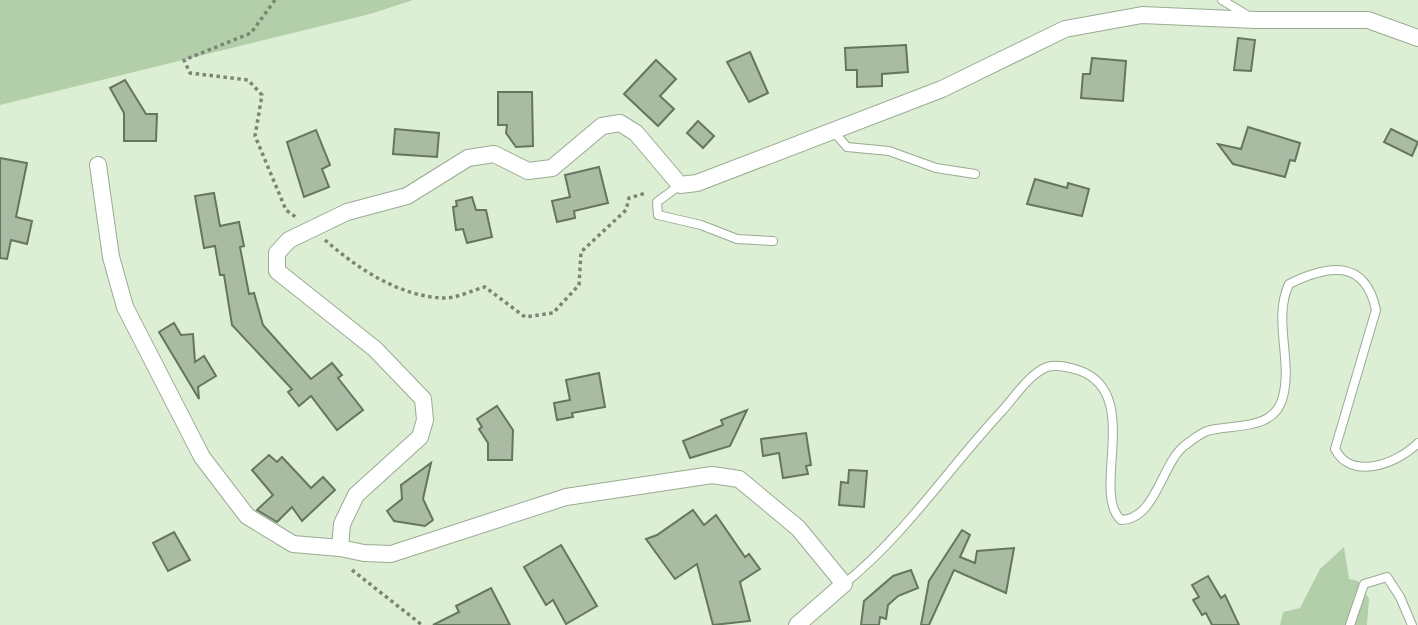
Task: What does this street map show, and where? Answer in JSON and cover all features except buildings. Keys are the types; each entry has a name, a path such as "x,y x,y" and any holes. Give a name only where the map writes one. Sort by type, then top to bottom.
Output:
{"street":[{"path":"340,548 342,524 356,495 420,437 425,420 423,399 375,349 277,271 277,253 289,240 347,212 407,196 468,158 494,154 528,171 552,168 602,126 620,123 636,133 676,181 697,183 942,89 1065,29 1142,15 1256,20 1368,20 1418,38"},
{"path":"98,165 111,257 125,307 202,457 247,516 293,544 391,554 566,497 712,475 739,479 798,528 844,584 797,625"}],"lane":[{"path":"1222,0 1256,20"},
{"path":"834,132 847,147 889,151 936,168 975,174"},
{"path":"676,181 657,202 658,215 701,225 737,239 773,241"},
{"path":"844,584 871,562 970,444 1028,382 1045,368 1059,365 1095,376 1105,390 1111,411 1114,459 1110,502 1114,514 1121,520 1131,520 1144,509 1182,448 1205,432 1264,421 1274,414 1282,402 1286,383 1282,300 1289,284 1327,268 1351,272 1363,281 1372,293 1376,310 1335,449 1340,460 1352,467 1367,467 1393,459 1418,443"},
{"path":"1350,625 1364,584 1387,577 1401,597 1412,625"}],"path":[{"path":"275,0 251,33 184,60 190,73 248,80 262,95 255,135 286,211 312,229 353,265 395,286 444,299 485,287 524,317 553,313 579,285 581,252 626,210 629,198 676,181"},
{"path":"340,548 350,568 422,625"}],"green space":[{"path":"0,0 413,0 370,14 0,105"},
{"path":"1344,547 1349,579 1358,581 1369,599 1367,625 1280,625 1283,612 1300,608 1320,569"}]}
